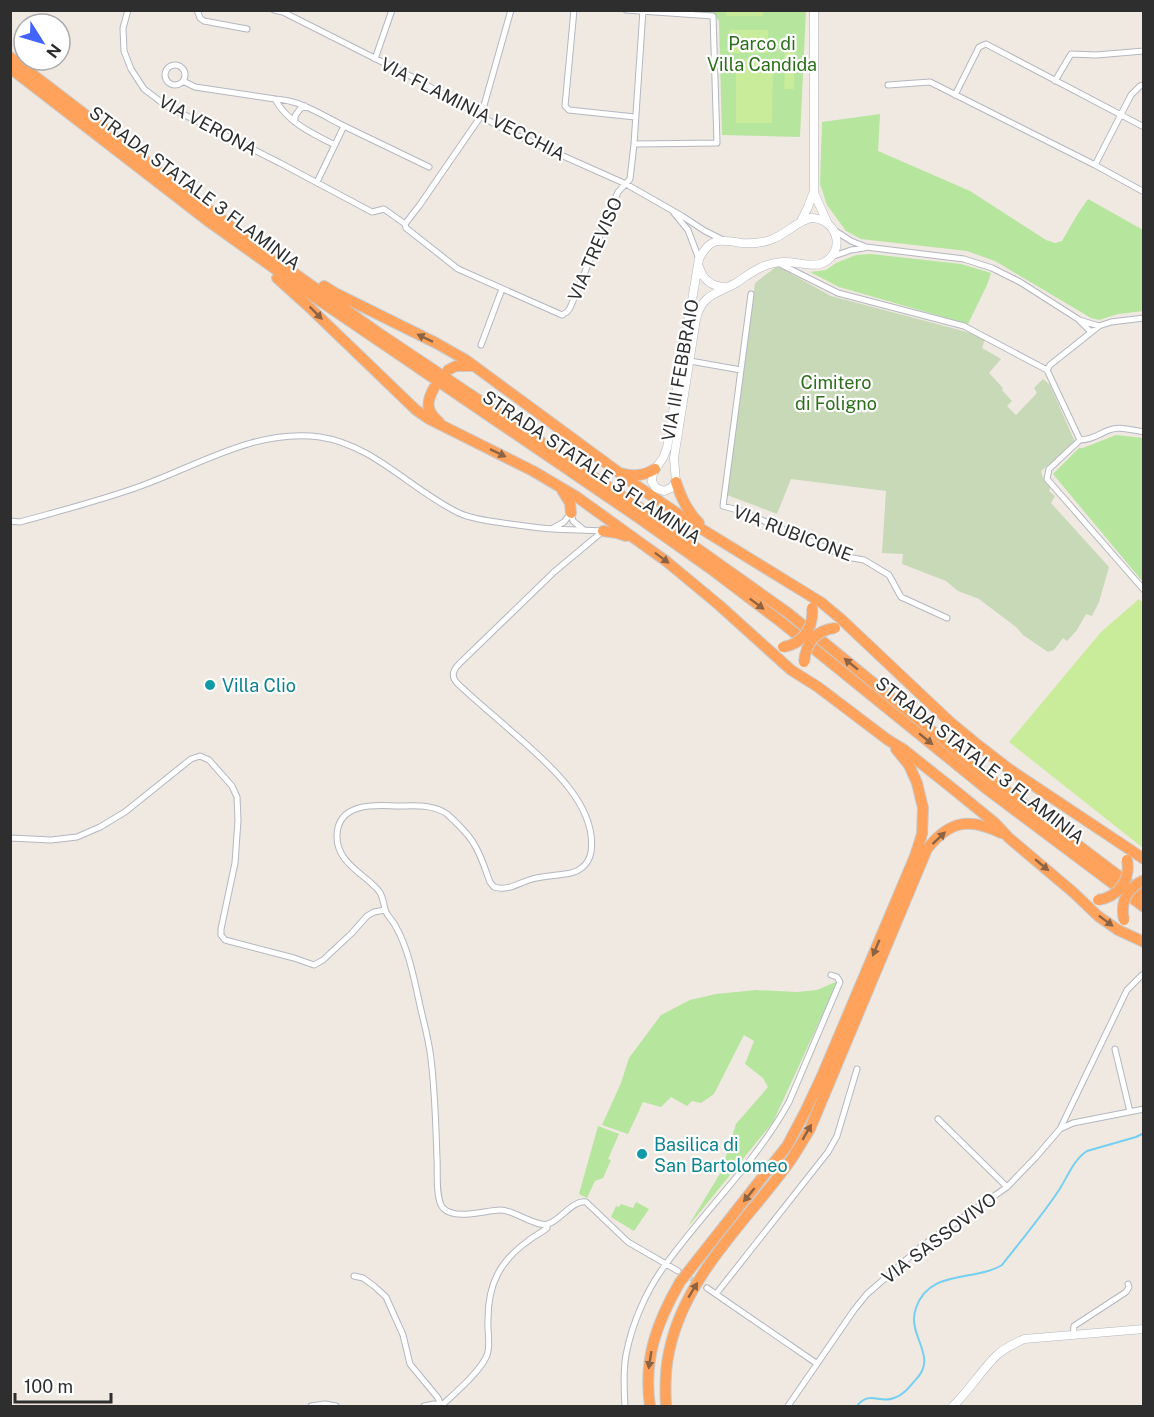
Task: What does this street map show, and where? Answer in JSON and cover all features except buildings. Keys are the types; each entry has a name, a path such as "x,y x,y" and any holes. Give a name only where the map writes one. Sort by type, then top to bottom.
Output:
{"highway":[{"name":"STRADA STATALE 3 FLAMINIA","path":"10,57 210,217 643,510 788,613 993,780 1143,895"},
{"name":"STRADA STATALE 3 FLAMINIA","path":"10,68 358,328 711,569 781,622 987,790 1143,907"},
{"path":"210,217 246,232 335,293 463,358 678,514 808,593 832,610 949,721 1009,770 1143,859"},
{"path":"210,217 304,301 425,417 553,482 638,541 701,590 791,670 903,749 957,792 1113,927 1143,942"},
{"path":"448,370 459,365 476,367"},
{"path":"434,388 429,400 430,411 445,428"},
{"path":"618,472 635,476 655,469"},
{"path":"553,482 569,500 570,513"},
{"path":"676,482 689,512 710,533"},
{"path":"603,531 617,533 638,541"},
{"path":"765,646 783,647 796,643 804,636 811,621 812,608 808,593"},
{"path":"818,687 810,679 804,662 811,640 822,632 835,628 855,631"},
{"path":"650,1407 648,1376 651,1353 657,1328 666,1306 680,1282 787,1146 822,1076 915,856 922,834 923,808 917,783 909,765 888,740"},
{"path":"666,1407 665,1375 675,1328 682,1311 731,1233 788,1164 810,1129 927,849 944,832 954,827 973,823 988,827 1009,838"},
{"path":"1074,893 1090,900 1098,900 1110,897 1122,886 1127,872 1126,860 1111,837"},
{"path":"1143,880 1135,885 1125,897 1123,909 1124,920 1131,933 1143,942"}],"main road":[{"path":"801,221 814,191 814,10"},
{"path":"655,469 651,475 653,486 667,490 676,482 674,460 699,311 711,295 756,269 777,262 818,264 831,257 837,242 834,230 827,222 814,191"},
{"path":"801,221 816,218 827,222"},
{"name":"VIA FLAMINIA VECCHIA","path":"723,240 752,243 767,241 786,232 801,221"},
{"path":"699,263 705,248 714,241 723,240"},
{"name":"VIA FLAMINIA VECCHIA","path":"699,263 707,281 716,286 725,287"},
{"name":"VIA III FEBBRAIO","path":"655,469 666,451 699,263"},
{"path":"953,1407 996,1356 1024,1339 1143,1329"}],"street":[{"name":"VIA VERONA","path":"128,10 123,28 124,51 130,69 144,89 165,105 372,212 384,208 405,224"},
{"path":"197,10 204,21 247,29"},
{"name":"VIA FLAMINIA VECCHIA","path":"274,10 283,11 416,79 507,131 626,184 723,240"},
{"path":"375,59 392,10"},
{"path":"405,224 481,116 511,10"},
{"path":"574,10 565,106 569,110 635,117"},
{"path":"626,10 713,16 717,143 634,144"},
{"name":"VIA TREVISO","path":"405,224 405,228 458,269 562,315 567,312 618,192 630,179 643,11"},
{"path":"956,95 979,47 986,44 1143,127"},
{"path":"1055,81 1071,54 1096,55 1143,51"},
{"name":"VIA VERONA","path":"183,81 195,87 286,100 306,106 429,167"},
{"path":"888,85 930,82 1095,165 1143,192"},
{"path":"1095,165 1131,95 1143,85"},
{"path":"275,99 295,122 335,145"},
{"path":"295,122 300,108 306,106"},
{"path":"317,182 344,126"},
{"name":"VIA FLAMINIA VECCHIA","path":"671,210 688,230 699,263"},
{"path":"834,230 866,248"},
{"path":"831,257 866,248 964,259 992,268 1020,282 1078,319 1091,332"},
{"path":"777,262 838,293 964,326 1047,370 1080,440"},
{"path":"480,345 502,289"},
{"name":"VIA RUBICONE","path":"751,294 723,506 741,511 847,557 864,560 889,575 902,597 947,618"},
{"path":"1047,370 1050,364 1099,326 1143,318"},
{"path":"1078,319 1099,326"},
{"path":"690,361 741,370"},
{"path":"1143,432 1125,428 1111,429 1088,440 1080,440 1049,469 1047,479 1143,590"},
{"path":"10,521 20,522 127,491 250,443 305,436 331,440 363,451 461,514 483,520 551,529 603,531"},
{"path":"551,529 564,522 570,513"},
{"path":"570,513 575,524 585,530"},
{"path":"603,531 554,572 459,664 453,673 454,680 458,684 550,765 564,782 584,812 591,834 591,851 584,866 571,874 529,880 506,889 494,887 474,843 447,814 437,808 427,806 364,806 350,812 342,819 338,828 338,843 348,863 379,891 385,910 398,930 414,974 431,1057 438,1187 443,1207 458,1214 510,1211 540,1224 547,1224 579,1202 586,1202 628,1242 678,1271"},
{"path":"10,838 51,840 77,837 125,812 191,759 200,756 215,766 232,786 237,797 235,863 221,929 221,935 225,940 314,965 323,960 367,916 385,910"},
{"path":"625,1407 626,1356 632,1331 645,1300 659,1273 754,1157 781,1117 840,982 837,977 831,975"},
{"name":"VIA SASSOVIVO","path":"788,1407 816,1363 867,1294 922,1246 1007,1187 1060,1129 1127,990 1143,976"},
{"path":"1115,1048 1130,1112"},
{"path":"716,1294 828,1152 837,1136 858,1069"},
{"path":"1060,1129 1073,1123 1143,1109"},
{"name":"VIA SASSOVIVO","path":"938,1119 1007,1187"},
{"path":"442,1406 486,1359 489,1352 489,1296 504,1263 515,1251 547,1228 547,1224"},
{"path":"354,1276 363,1278 386,1297 403,1335 410,1364 442,1406"},
{"path":"1073,1335 1074,1326 1126,1292 1128,1284"},
{"path":"707,1288 816,1363"},
{"path":"311,1407 326,1404 336,1407"},
{"path":"424,1407 434,1404 442,1406"}],"green space":[{"name":"Parco di Villa Candida","path":"708,10 806,11 800,137 722,135 719,21 715,15 708,13"},
{"path":"726,11 763,11 763,16 726,16"},
{"path":"729,30 768,30 768,53 729,53"},
{"path":"785,47 794,47 794,66 784,66"},
{"path":"736,59 773,60 772,123 736,123"},
{"path":"785,70 794,70 794,89 784,89"},
{"path":"880,114 878,151 970,191 1046,240 1055,243 1062,241 1088,199 1143,230 1143,311 1118,314 1099,320 1091,318 995,261 967,251 861,239 846,231 827,205 820,184 822,122"},
{"path":"871,254 961,264 991,273 968,324 839,287 810,272 826,270 856,255"},
{"name":"Cimitero di Foligno","path":"777,266 831,296 971,333 985,339 982,348 1001,359 989,373 1012,401 1007,406 1016,415 1037,393 1034,388 1043,379 1050,385 1075,442 1041,471 1044,481 1051,487 1049,491 1055,496 1051,503 1109,567 1099,602 1092,616 1086,614 1077,630 1067,641 1063,638 1054,650 1048,652 979,599 958,591 946,581 902,564 903,554 882,553 886,491 791,479 777,514 727,495 755,283"},
{"path":"1116,435 1143,438 1143,582 1053,474 1079,448"},
{"path":"1139,599 1144,604 1143,848 1009,742 1101,632"},
{"path":"838,981 773,1122 687,1228 721,1172 736,1124 768,1087 763,1078 745,1064 754,1041 744,1035 714,1094 701,1103 692,1101 687,1106 671,1097 661,1107 643,1102 628,1134 602,1125 621,1083 629,1058 661,1015 690,1000 716,994 756,990 797,992 817,990"},
{"path":"598,1126 619,1134 603,1178 595,1181 587,1198 579,1194"},
{"path":"636,1202 649,1209 634,1231 611,1217 616,1206 619,1207 621,1204 633,1208"}],"waterway":[{"path":"857,1406 861,1401 870,1398 884,1400 898,1397 923,1369 923,1352 914,1318 922,1296 931,1287 953,1278 991,1270 1002,1265 1061,1188 1082,1155 1087,1151 1144,1133"}],"tunnel":[{"path":"678,1271 707,1288"}],"place":[{"name":"Villa Clio","path":"210,685"},
{"name":"Basilica di San Bartolomeo","path":"642,1154"}]}
